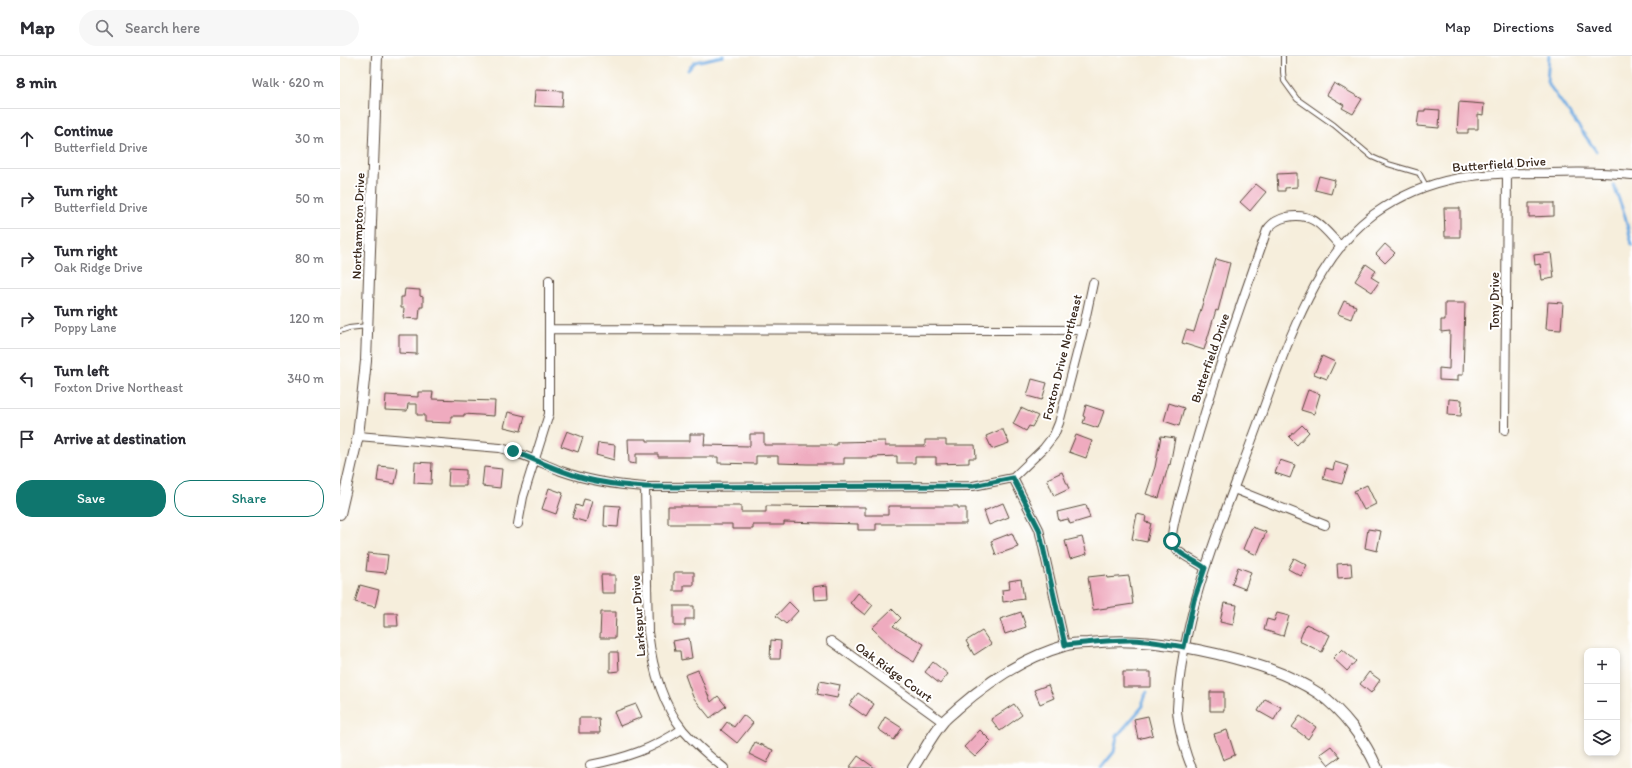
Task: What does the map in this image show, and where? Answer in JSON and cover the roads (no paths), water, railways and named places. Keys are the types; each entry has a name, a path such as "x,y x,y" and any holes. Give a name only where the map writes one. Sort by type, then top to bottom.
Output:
{"street":[{"name":"Northampton Drive","path":"340,514 358,436 366,361 377,56"},
{"name":"Butterfield Drive","path":"1192,768 1188,760 1177,712 1184,647 1194,600 1292,334 1316,284 1341,247 1355,230 1374,214 1399,198 1426,186 1450,179 1507,173 1597,172 1632,176"},
{"name":"Tony Drive","path":"1505,430 1507,173"},
{"name":"Butterfield Drive","path":"1205,568 1175,548 1172,541 1179,503 1194,446 1267,230 1281,218 1300,216 1309,217 1320,224 1341,247"},
{"path":"518,524 523,497 534,460 545,432 549,414 549,280"},
{"name":"Foxton Drive Northeast","path":"1013,478 1044,448 1054,435 1059,423 1083,330 1093,283"},
{"path":"549,329 1083,330"},
{"path":"358,436 493,447 513,451 562,471 594,481 646,487 973,486 1013,478 1039,529 1065,645"},
{"name":"Larkspur Drive","path":"646,487 648,632 651,654 657,676 666,701 682,729 701,750 724,768"},
{"path":"1234,489 1325,525"},
{"path":"913,768 943,722 979,690 1008,671 1065,645 1131,640 1184,647 1252,662 1299,682 1328,702 1349,722 1362,741 1377,768"},
{"name":"Oak Ridge Court","path":"831,641 943,722"},
{"path":"590,765 614,760 646,750 666,740 682,729"}],"lane":[{"path":"1283,56 1284,81 1297,98 1334,124 1372,157 1388,164 1419,173 1426,186"},
{"path":"340,331 349,328 368,326"}],"waterway":[{"path":"688,70 695,62 723,56"},
{"path":"1549,56 1547,82 1596,151"},
{"path":"1614,186 1625,216 1632,245"},
{"path":"1101,768 1114,752 1117,736 1143,706 1143,699 1147,692"}]}
